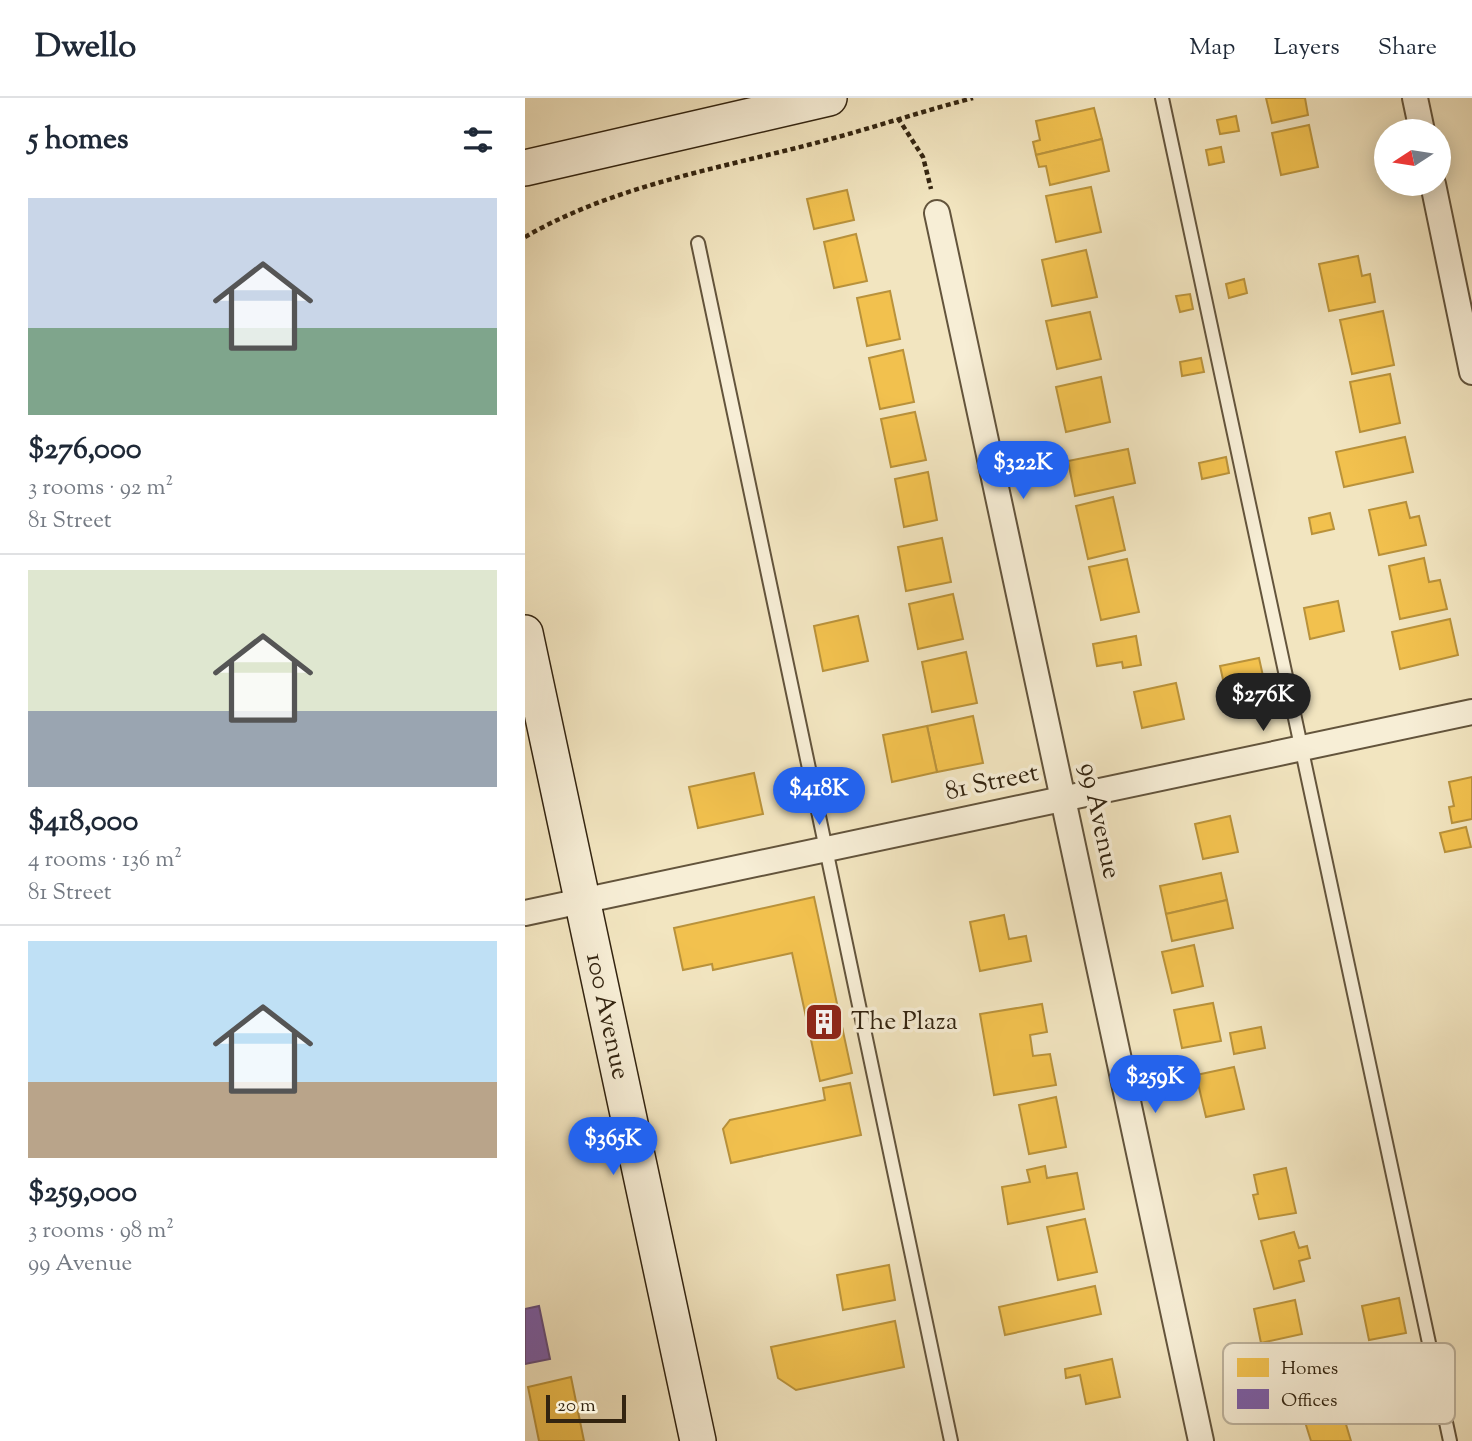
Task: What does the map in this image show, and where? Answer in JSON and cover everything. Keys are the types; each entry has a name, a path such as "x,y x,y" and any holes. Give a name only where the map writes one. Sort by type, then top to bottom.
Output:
{"main road":[{"path":"525,169 829,98"},
{"name":"100 Avenue","path":"525,633 698,1441"}],"street":[{"path":"1415,98 1419,119"},
{"path":"1435,196 1472,372"},
{"name":"99 Avenue","path":"937,214 1201,1441"},
{"name":"81 Street","path":"525,913 1472,712"}],"lane":[{"path":"1162,98 1304,748 1429,1343"},
{"path":"698,243 951,1441"}],"path":[{"path":"525,237 557,218 646,186 818,143 973,98"},
{"path":"898,118 923,157 937,214"}],"building: Homes":[{"path":"1266,98 1305,98 1308,115 1272,123"},
{"path":"1094,108 1102,139 1036,155 1033,142 1040,140 1036,121"},
{"path":"1236,116 1239,131 1220,134 1217,120"},
{"path":"1309,125 1318,167 1281,175 1272,133"},
{"path":"1102,139 1109,171 1050,185 1046,166 1039,167 1036,155"},
{"path":"1221,147 1224,162 1209,165 1206,150"},
{"path":"1091,187 1101,232 1056,242 1046,196"},
{"path":"847,190 854,220 814,229 807,199"},
{"path":"856,234 867,281 834,288 824,242"},
{"path":"1086,250 1097,297 1052,306 1042,260"},
{"path":"1358,256 1362,276 1370,274 1375,302 1329,311 1319,264"},
{"path":"1244,279 1247,293 1229,298 1226,284"},
{"path":"890,291 900,339 867,346 857,298"},
{"path":"1190,294 1193,309 1180,312 1176,296"},
{"path":"1383,311 1394,365 1352,374 1340,320"},
{"path":"1090,312 1101,359 1057,369 1046,321"},
{"path":"903,350 914,402 880,409 869,358"},
{"path":"1201,358 1204,372 1182,376 1180,362"},
{"path":"1390,374 1400,423 1360,432 1350,382"},
{"path":"1101,377 1110,422 1066,432 1056,387"},
{"path":"915,412 926,460 891,467 881,419"},
{"path":"1405,437 1413,472 1344,487 1336,452"},
{"path":"1128,449 1135,483 1075,496 1068,461"},
{"path":"1226,457 1229,473 1202,479 1199,463"},
{"path":"928,472 937,520 904,527 895,479"},
{"path":"1113,497 1125,550 1088,559 1076,506"},
{"path":"1406,502 1410,518 1419,516 1426,545 1379,555 1369,510"},
{"path":"1330,513 1334,529 1312,534 1309,518"},
{"path":"942,538 951,582 906,591 898,547"},
{"path":"1424,558 1429,582 1440,580 1447,609 1400,619 1389,566"},
{"path":"1127,559 1139,612 1101,620 1089,567"},
{"path":"953,594 963,639 918,649 909,604"},
{"path":"1338,601 1344,631 1310,639 1304,608"},
{"path":"858,616 868,661 823,671 814,626"},
{"path":"1450,619 1458,655 1400,669 1392,632"},
{"path":"1136,636 1141,665 1123,668 1122,662 1097,666 1093,644"},
{"path":"966,652 977,703 932,712 922,662"},
{"path":"1259,658 1265,685 1226,693 1220,666"},
{"path":"1176,683 1184,719 1142,728 1134,692"},
{"path":"973,716 983,763 937,772 927,726"},
{"path":"927,726 937,772 892,782 883,735"},
{"path":"754,773 763,814 698,828 689,787"},
{"path":"1472,777 1472,819 1452,823 1449,807 1454,806 1449,782"},
{"path":"1230,816 1238,852 1203,859 1195,824"},
{"path":"1466,827 1471,847 1445,852 1440,833"},
{"path":"1221,873 1227,900 1166,914 1160,886"},
{"name":"The Plaza","path":"814,897 852,1073 820,1081 792,953 713,970 712,964 683,970 674,928"},
{"path":"1227,900 1233,928 1172,941 1166,914"},
{"path":"1004,915 1009,939 1026,936 1031,961 980,971 970,922"},
{"path":"1194,945 1203,986 1172,993 1162,952"},
{"path":"1213,1003 1221,1041 1182,1048 1174,1010"},
{"path":"1042,1004 1047,1032 1030,1035 1033,1056 1050,1054 1056,1085 994,1095 980,1014"},
{"path":"1261,1027 1265,1048 1234,1054 1230,1033"},
{"path":"1234,1067 1244,1109 1206,1117 1196,1075"},
{"name":"The Plaza","path":"850,1083 861,1135 731,1163 723,1129 730,1120 825,1100 823,1088"},
{"path":"1056,1097 1066,1147 1029,1154 1019,1105"},
{"path":"1045,1166 1047,1178 1077,1173 1084,1209 1008,1224 1002,1187 1030,1182 1027,1170"},
{"path":"1286,1168 1296,1213 1259,1219 1253,1195 1258,1194 1254,1175"},
{"path":"1085,1219 1097,1272 1058,1280 1047,1227"},
{"path":"1294,1232 1299,1248 1307,1246 1310,1258 1299,1261 1304,1281 1274,1289 1261,1241"},
{"path":"889,1265 895,1300 843,1310 837,1275"},
{"path":"1095,1286 1101,1314 1005,1335 999,1307"},
{"path":"1399,1298 1406,1333 1369,1340 1362,1306"},
{"path":"1295,1300 1302,1334 1261,1343 1254,1309"},
{"path":"895,1321 904,1367 796,1390 778,1378 771,1347"},
{"path":"1112,1359 1120,1397 1086,1404 1080,1375 1066,1378 1065,1369"},
{"path":"571,1377 584,1441 539,1441 528,1387"},
{"path":"1306,1424 1346,1424 1351,1441 1311,1441"}],"building: Offices":[{"path":"539,1306 550,1359 525,1364 525,1309"}],"place":[{"name":"The Plaza","path":"824,1022"}]}
